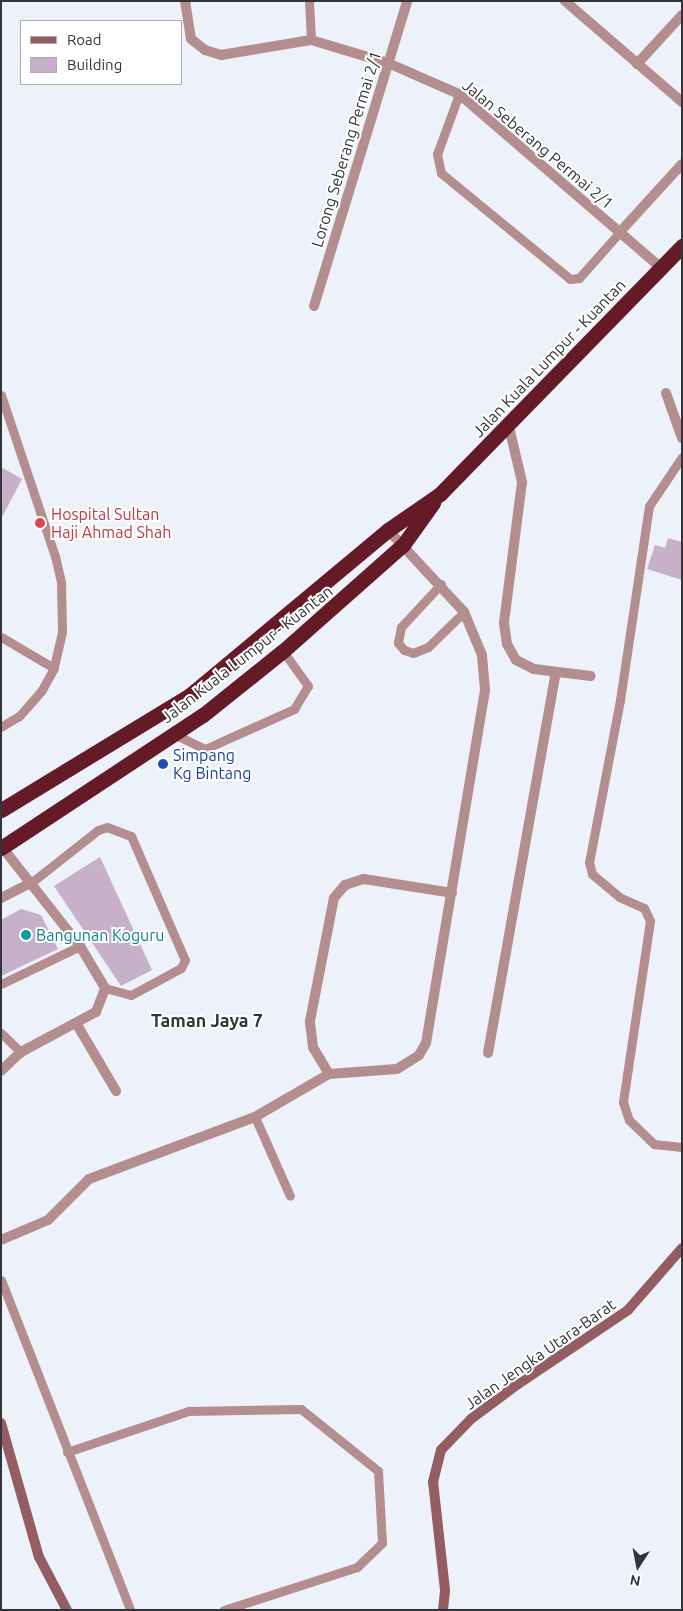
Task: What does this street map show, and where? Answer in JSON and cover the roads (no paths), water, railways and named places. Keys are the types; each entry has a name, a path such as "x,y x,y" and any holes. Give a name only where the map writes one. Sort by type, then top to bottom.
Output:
{"highway":[{"name":"Jalan Kuala Lumpur - Kuantan","path":"1,810 190,695 388,530 440,494 509,427 682,246"},
{"name":"Jalan Kuala Lumpur - Kuantan","path":"2,848 174,734 283,651 403,545 440,494"}],"street":[{"name":"Jalan Seberang Permai 2/1","path":"185,1 191,39 205,50 221,55 312,40 388,63 459,94 660,268"},
{"name":"Lorong Seberang Permai 2/1","path":"314,306 407,1"},
{"path":"565,1 682,102"},
{"path":"637,64 682,16"},
{"path":"619,233 682,164"},
{"path":"666,393 682,438"},
{"path":"509,427 522,482 504,623 507,644 516,660 534,669 591,676"},
{"path":"1,1240 48,1220 88,1179 255,1117 329,1074 396,1069 419,1055 426,1043 485,690 482,655 464,612 441,584 388,530"},
{"path":"488,1053 556,672"},
{"path":"1,1071 21,1052 96,1012 105,988 80,946 32,882 2,848"},
{"path":"329,1074 313,1047 310,1021 334,898 345,885 364,879 452,893"},
{"path":"1,898 32,882"},
{"path":"76,1022 116,1091"},
{"name":"Jalan Jengka Utara-Barat","path":"443,1610 445,1590 433,1482 441,1450 510,1390 628,1310 682,1248"},
{"path":"1,1423 39,1557 68,1610"}],"lane":[{"path":"309,1 312,40"},
{"path":"459,94 437,154 441,173 570,280 579,278 619,233"},
{"path":"1,395 61,583 62,632 54,668 19,716 1,727"},
{"path":"682,457 649,506 620,700 589,862 592,874 619,897 644,908 650,921 623,1102 629,1120 654,1144 682,1147"},
{"path":"441,584 401,627 398,643 404,650 413,653 428,648 464,612"},
{"path":"1,637 54,668"},
{"path":"174,734 206,749 294,709 308,686 283,651"},
{"path":"32,882 98,830 107,827 131,836 185,960 181,968 131,996 105,988"},
{"path":"1,984 80,946"},
{"path":"1,1033 21,1052"},
{"path":"255,1117 290,1196"},
{"path":"1,1280 130,1610"},
{"path":"67,1452 189,1411 301,1409 378,1471 382,1543 357,1567 224,1610"}],"place":[{"name":"Hospital Sultan Haji Ahmad Shah","path":"40,523"},
{"name":"Simpang Kg Bintang","path":"163,764"},
{"name":"Bangunan Koguru","path":"26,935"}],"district":[{"name":"Taman Jaya 7","path":"207,1020"}]}
